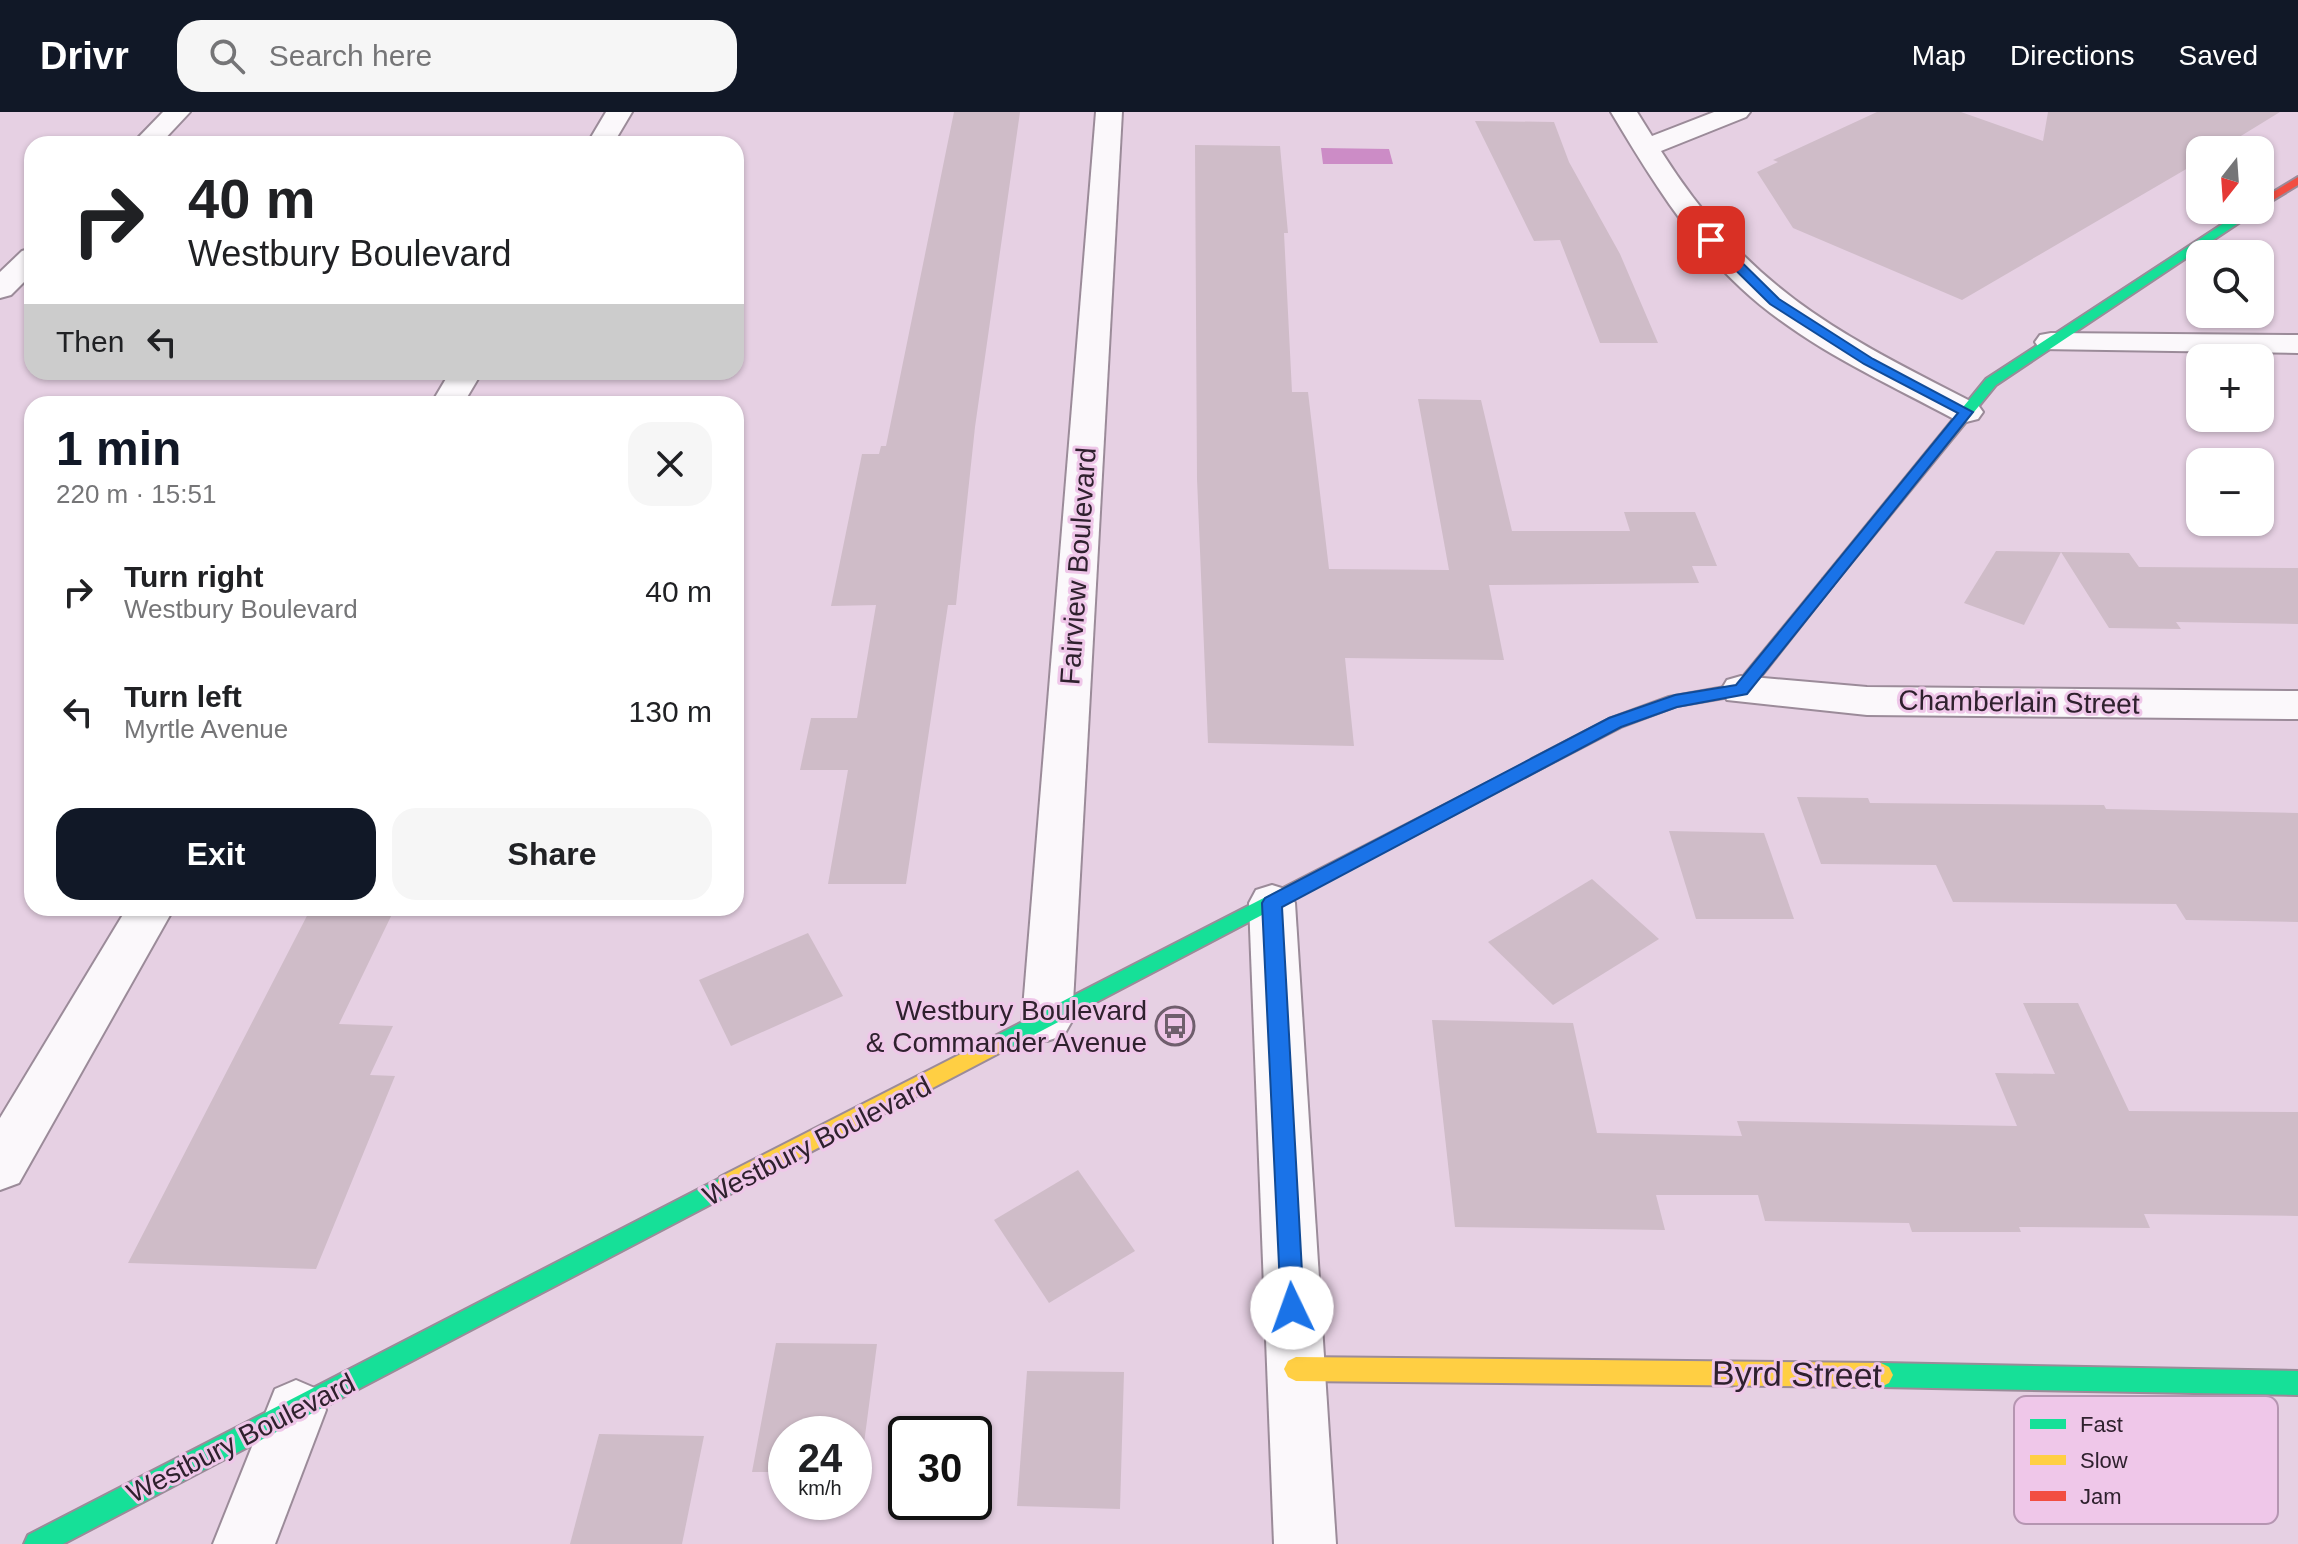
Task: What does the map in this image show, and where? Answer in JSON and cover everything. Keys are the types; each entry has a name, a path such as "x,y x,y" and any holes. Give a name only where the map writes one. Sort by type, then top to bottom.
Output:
{"street":[{"path":"153,136 177,112"},
{"path":"605,136 619,112"},
{"name":"Fairview Boulevard","path":"1047,1021 1109,112"},
{"path":"1624,112 1645,148 1711,240 1775,302 1869,361 1966,412"},
{"path":"1645,148 1737,112"},
{"path":"2274,196 2298,180"},
{"path":"1741,690 1991,382 2231,224"},
{"path":"0,289 24,265"},
{"path":"2051,342 2298,344"},
{"name":"Westbury Boulevard","path":"37,1544 1615,723 1675,701 1741,690"},
{"name":"Chamberlain Street","path":"1741,690 1867,701 2298,705"},
{"path":"1272,903 1305,1544"},
{"path":"0,1166 146,916"},
{"name":"Byrd Street","path":"1296,1369 2112,1377 2298,1383"},
{"path":"244,1544 296,1410"}],"shaded area":[{"path":"1321,148 1389,149 1393,164 1323,164"}],"building":[{"path":"954,112 1020,112 975,427 956,605 948,605 906,884 828,884 848,770 800,770 811,718 857,718 876,605 831,606 862,454 879,454 881,446 886,446"},
{"path":"1877,112 1961,112 2043,141 2048,112 2280,112 2241,136 2186,136 2186,169 1962,300 1793,228 1757,172 1778,162 1773,160"},
{"path":"1475,121 1554,122 1569,162 1620,254 1658,343 1600,343 1560,240 1534,241"},
{"path":"1195,145 1280,146 1288,233 1284,233 1292,392 1308,392 1329,569 1449,570 1418,399 1481,400 1512,531 1630,531 1624,512 1695,512 1717,566 1692,566 1699,583 1489,585 1504,660 1345,658 1354,746 1208,743 1197,479"},
{"path":"1996,551 2061,552 2024,625 1964,603"},
{"path":"2061,552 2129,553 2139,567 2298,568 2298,624 2176,622 2181,629 2109,628"},
{"path":"1797,797 1868,798 1870,803 2104,805 2106,809 2298,813 2298,922 2186,920 2176,904 1953,902 1936,865 1821,864"},
{"path":"1669,831 1764,833 1794,919 1696,919"},
{"path":"1592,879 1659,939 1553,1005 1488,942"},
{"path":"307,916 391,916 339,1024 393,1026 370,1075 395,1076 316,1269 128,1263"},
{"path":"808,933 843,996 731,1046 699,980"},
{"path":"2023,1003 2078,1003 2129,1111 2298,1112 2298,1216 2144,1214 2150,1228 2019,1227 2021,1232 1912,1232 1909,1223 1765,1221 1758,1195 1656,1195 1665,1230 1455,1227 1432,1020 1573,1023 1597,1133 1742,1136 1737,1121 2017,1126 1995,1073 2055,1074"},
{"path":"1078,1170 1135,1251 1049,1303 994,1220"},
{"path":"776,1343 877,1344 868,1416 768,1416 768,1472 752,1472"},
{"path":"1027,1371 1124,1372 1120,1509 1017,1506"},
{"path":"599,1434 704,1436 682,1544 570,1544"}],"traffic: fast":[{"path":"1828,582 1991,382 2231,224"},
{"path":"998,1044 1538,763"},
{"path":"37,1544 728,1184"},
{"path":"1881,1375 2298,1383"}],"traffic: slow":[{"path":"1538,763 1615,723 1675,701 1741,690 1828,582"},
{"path":"728,1184 998,1044"},
{"path":"1296,1369 1881,1375"}],"traffic: jam":[{"path":"2274,196 2298,180"}],"place":[{"name":"Westbury Boulevard & Commander Avenue","path":"1175,1026"}],"route":[{"path":"1292,1308 1272,903 1615,723 1675,701 1741,690 1966,412 1869,361 1775,302 1711,240"}]}
